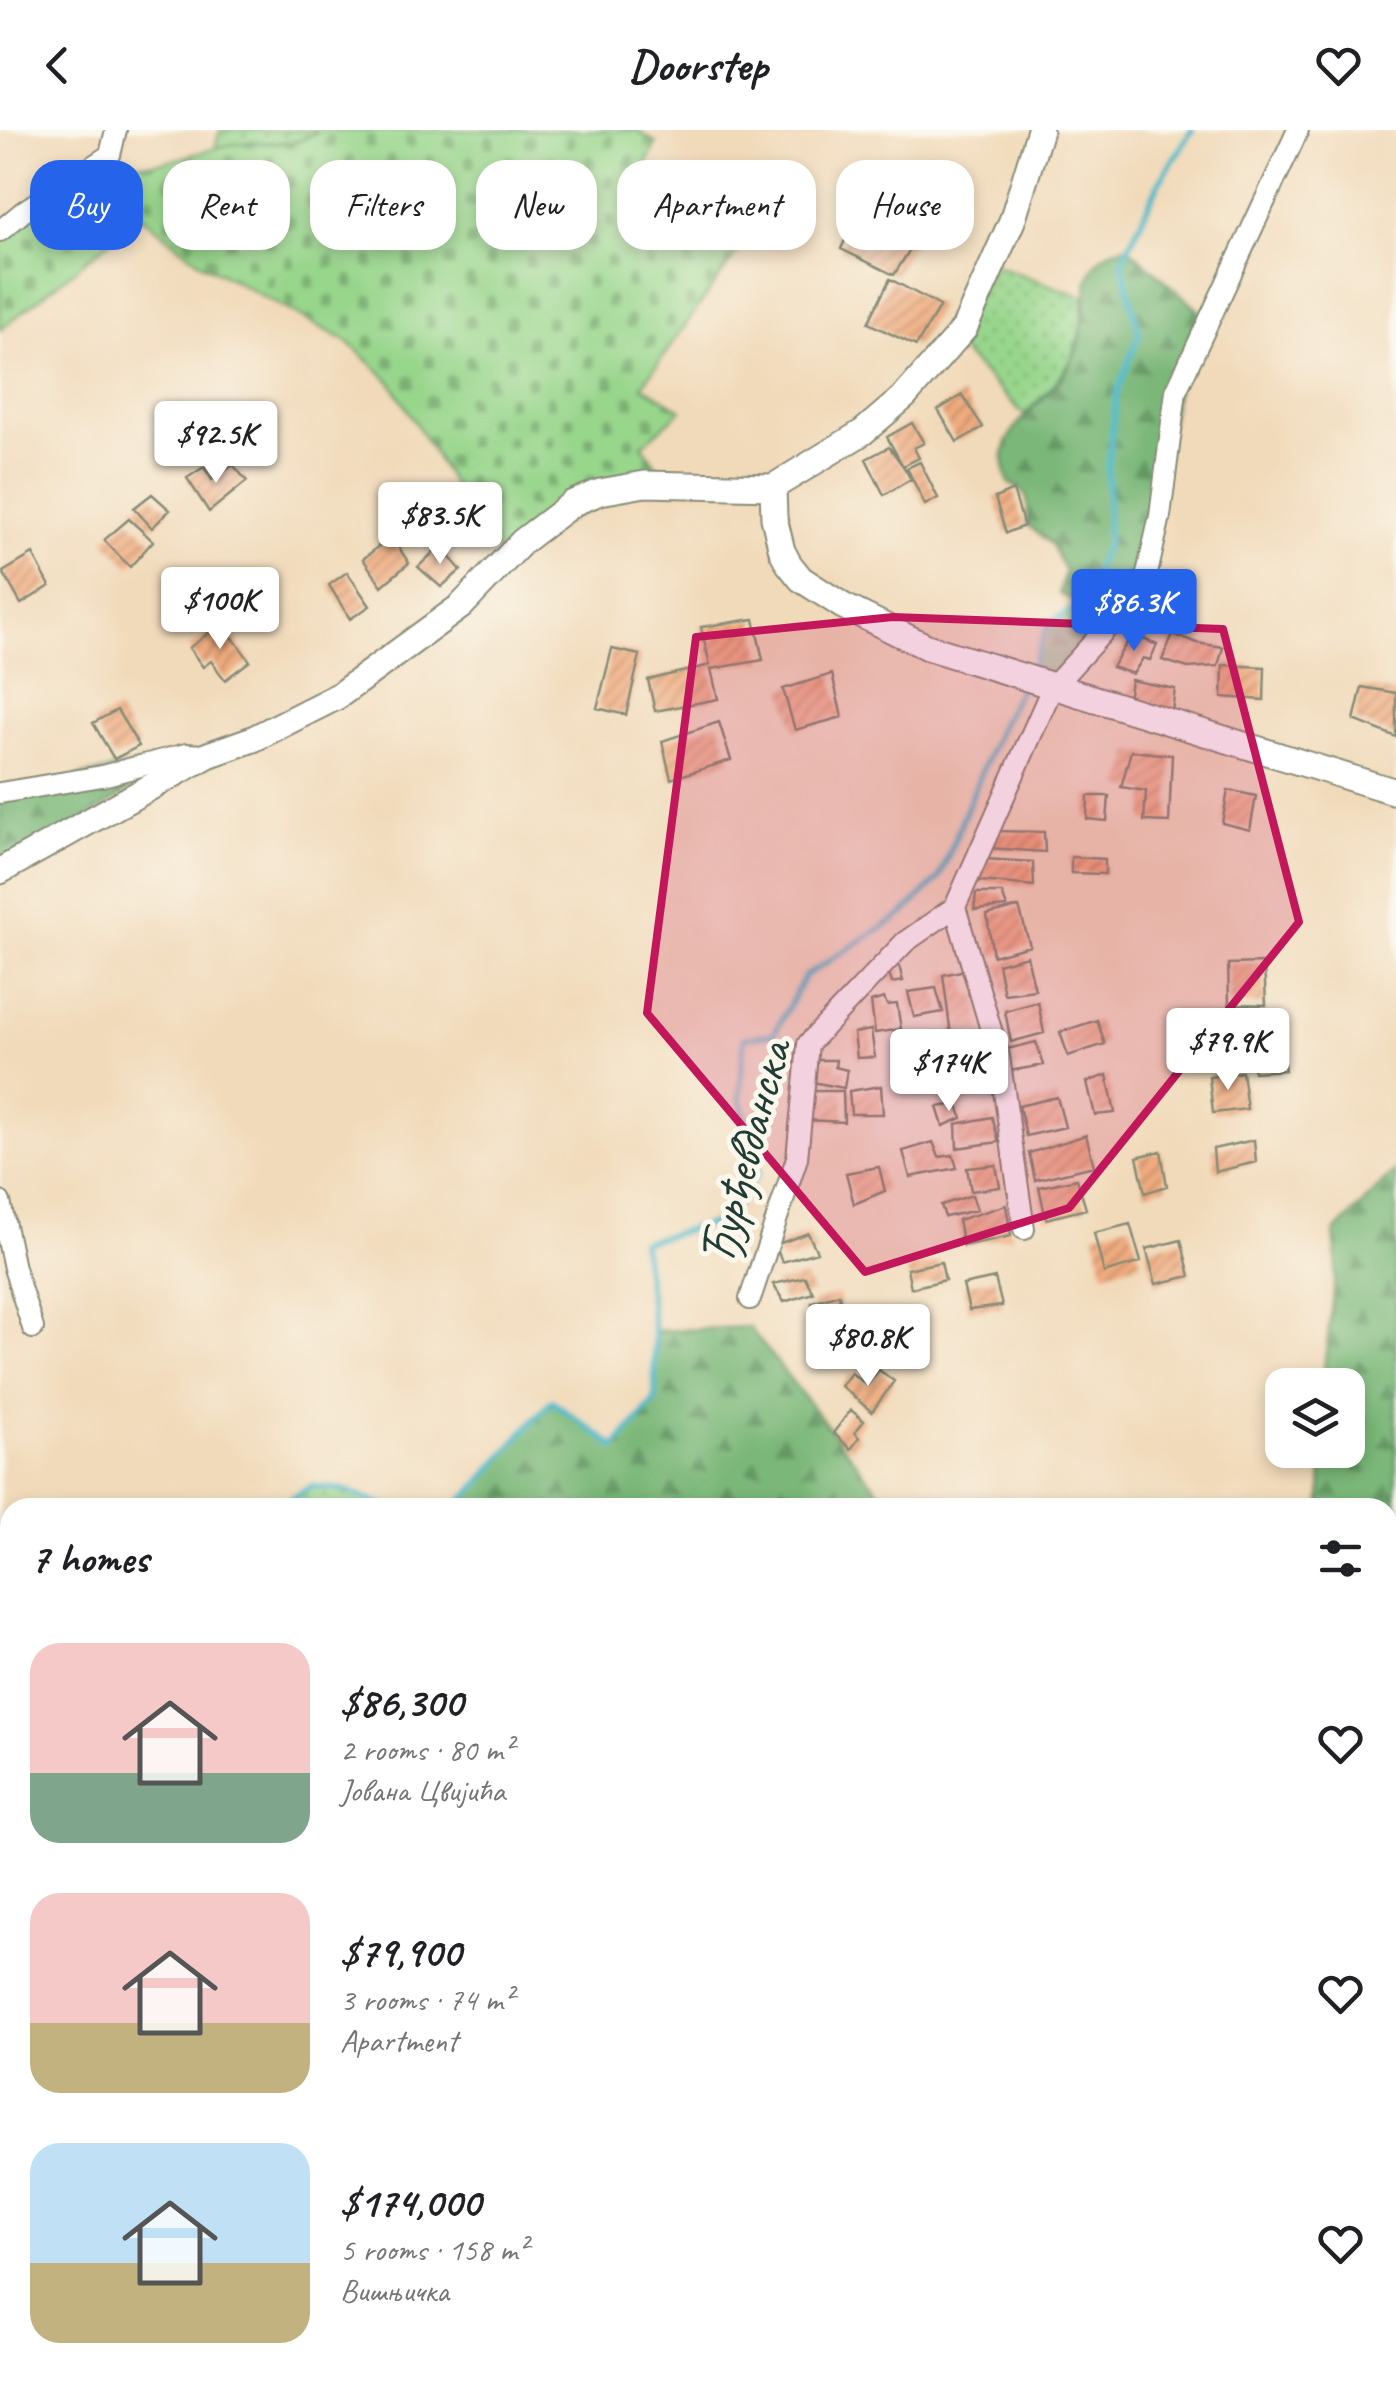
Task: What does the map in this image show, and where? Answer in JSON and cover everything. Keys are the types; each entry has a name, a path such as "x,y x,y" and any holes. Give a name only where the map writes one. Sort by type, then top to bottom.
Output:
{"street":[{"path":"0,231 24,211 110,156 116,130"},
{"path":"0,872 208,756 254,739 338,696 461,606 523,541 573,503 600,492 645,484 773,488 863,432 906,396 964,329 1012,221 1040,130"},
{"path":"1024,1230 998,1058 955,907 1052,688 1144,587 1160,516 1176,391 1298,130"},
{"path":"773,488 774,518 782,551 801,579 843,606 927,647 1396,792"},
{"path":"0,793 102,776 186,754 208,756"},
{"name":"Ђурђевданска","path":"750,1299 798,1158 808,1044 905,942 955,907"},
{"path":"0,1202 14,1268 33,1328"}],"highlighted area":[{"path":"893,617 1223,629 1299,922 1069,1208 865,1272 647,1013 696,637"}],"green space":[{"path":"220,130 318,130 298,143 250,142 215,149"},
{"path":"318,130 637,130 656,143 648,160 617,160 617,250 739,250 642,386 682,410 642,445 668,483 624,486 508,557 489,545 391,382 348,342 201,263 184,250 290,250 290,160 172,160 234,144 278,143 309,137"},
{"path":"163,162 163,233 143,218 143,164"},
{"path":"30,210 30,250 99,250 0,330 0,231"},
{"path":"1126,246 1209,319 1176,391 1144,587 1052,688 1026,678 1049,623 1081,604 1059,594 1065,571 1051,544 1027,524 1027,499 1009,483 1005,447 1022,419 1060,381 1069,366 1081,337 1088,283 1096,263"},
{"path":"995,265 1084,297 1079,337 1069,364 1024,415 952,342"},
{"path":"186,754 0,873 0,793"},
{"path":"1395,1171 1396,1498 1321,1498 1322,1468 1365,1468 1365,1368 1324,1368 1337,1260 1334,1233"},
{"path":"749,1327 884,1498 463,1498 552,1401 615,1447 655,1400 654,1331"},
{"path":"312,1486 367,1498 291,1498"}],"building":[{"path":"843,250 910,250 894,275"},
{"path":"890,279 940,306 916,346 868,323"},
{"path":"962,395 983,427 957,442 938,410"},
{"path":"912,423 924,443 914,448 919,458 903,466 887,437"},
{"path":"889,447 911,479 884,495 866,459"},
{"path":"920,462 938,498 925,505 907,468"},
{"path":"233,465 247,481 209,512 187,478 204,467 212,480"},
{"path":"1013,490 1024,526 1006,533 995,498"},
{"path":"152,494 170,510 152,528 134,508"},
{"path":"129,519 153,541 130,567 104,540"},
{"path":"391,536 409,563 382,586 363,559"},
{"path":"440,546 461,570 441,587 418,567"},
{"path":"33,554 50,586 21,604 3,572"},
{"path":"347,572 370,606 350,619 329,585"},
{"path":"754,619 763,660 711,669 718,699 655,711 648,680 710,665 701,627"},
{"path":"222,623 250,661 225,680 211,661 203,667 189,648"},
{"path":"1132,634 1157,645 1150,660 1143,658 1133,674 1112,667"},
{"path":"1173,634 1223,647 1218,666 1188,668 1162,660"},
{"path":"612,649 640,655 626,715 597,708"},
{"path":"1223,665 1265,667 1264,700 1222,697"},
{"path":"832,674 842,717 795,730 783,689"},
{"path":"1131,680 1175,689 1172,711 1128,700"},
{"path":"1362,687 1396,693 1396,737 1354,720"},
{"path":"117,710 139,746 114,759 93,723"},
{"path":"719,722 731,760 671,779 662,741"},
{"path":"1131,751 1172,755 1169,822 1144,821 1146,791 1121,787"},
{"path":"1228,790 1256,796 1250,830 1222,823"},
{"path":"1088,796 1109,796 1107,821 1087,819"},
{"path":"994,831 1044,832 1045,852 989,848"},
{"path":"1071,857 1105,859 1105,874 1071,873"},
{"path":"985,859 1033,862 1034,886 979,881"},
{"path":"976,893 1002,893 1007,907 974,910"},
{"path":"1019,907 1030,946 993,956 987,915"},
{"path":"1027,956 1035,990 1004,994 998,964"},
{"path":"898,962 903,981 892,983 886,965"},
{"path":"1264,963 1266,1005 1229,1004 1228,964"},
{"path":"965,970 969,995 976,994 982,1033 951,1035 943,975"},
{"path":"936,988 943,1012 914,1017 908,992"},
{"path":"884,998 887,1005 897,1004 901,1029 875,1033 871,1002"},
{"path":"1038,1002 1044,1033 1011,1042 1005,1011"},
{"path":"1097,1020 1105,1044 1068,1056 1060,1032"},
{"path":"871,1030 875,1057 857,1058 854,1033"},
{"path":"1280,1039 1285,1070 1254,1072 1249,1042"},
{"path":"1036,1042 1044,1065 1009,1071 1003,1050"},
{"path":"982,1051 991,1082 956,1090 944,1059"},
{"path":"817,1060 836,1060 835,1067 847,1070 844,1088 812,1082"},
{"path":"1242,1072 1247,1109 1213,1113 1209,1077"},
{"path":"1107,1075 1115,1113 1095,1115 1087,1082"},
{"path":"881,1086 883,1114 851,1114 849,1091"},
{"path":"810,1091 843,1091 844,1122 807,1120"},
{"path":"1057,1097 1065,1127 1026,1136 1019,1106"},
{"path":"958,1104 962,1118 943,1126 937,1107"},
{"path":"992,1117 999,1142 957,1148 956,1124"},
{"path":"1086,1135 1094,1166 1035,1180 1029,1153"},
{"path":"1254,1140 1256,1162 1215,1172 1213,1149"},
{"path":"933,1142 939,1157 953,1155 957,1168 910,1177 903,1151"},
{"path":"1161,1151 1167,1186 1145,1193 1137,1157"},
{"path":"996,1165 1000,1187 971,1191 967,1168"},
{"path":"879,1167 885,1191 854,1204 846,1173"},
{"path":"1077,1179 1086,1209 1046,1219 1039,1187"},
{"path":"972,1195 977,1210 945,1217 941,1205"},
{"path":"1006,1205 1011,1236 963,1246 958,1220"},
{"path":"1130,1224 1141,1262 1104,1273 1094,1233"},
{"path":"808,1233 817,1252 782,1262 775,1245"},
{"path":"1181,1240 1190,1276 1156,1284 1146,1249"},
{"path":"941,1262 945,1280 911,1288 907,1269"},
{"path":"805,1277 813,1293 784,1302 773,1284"},
{"path":"995,1278 1002,1306 969,1310 963,1285"},
{"path":"839,1294 845,1335 813,1336 812,1302"},
{"path":"879,1370 894,1381 872,1412 841,1386 851,1373 867,1385"},
{"path":"851,1410 864,1421 855,1432 859,1438 851,1449 833,1433"}],"waterway":[{"path":"1030,671 1049,623 1082,604 1107,542 1108,467 1116,396 1139,334 1122,261 1159,183 1192,130"},
{"path":"464,1498 552,1401 615,1447 655,1400 654,1331 642,1242 726,1220 759,1172 740,1098 744,1038 774,1034 805,976 902,915 939,878 1000,726 1024,682"},
{"path":"291,1498 312,1486 343,1490 364,1498"}]}
